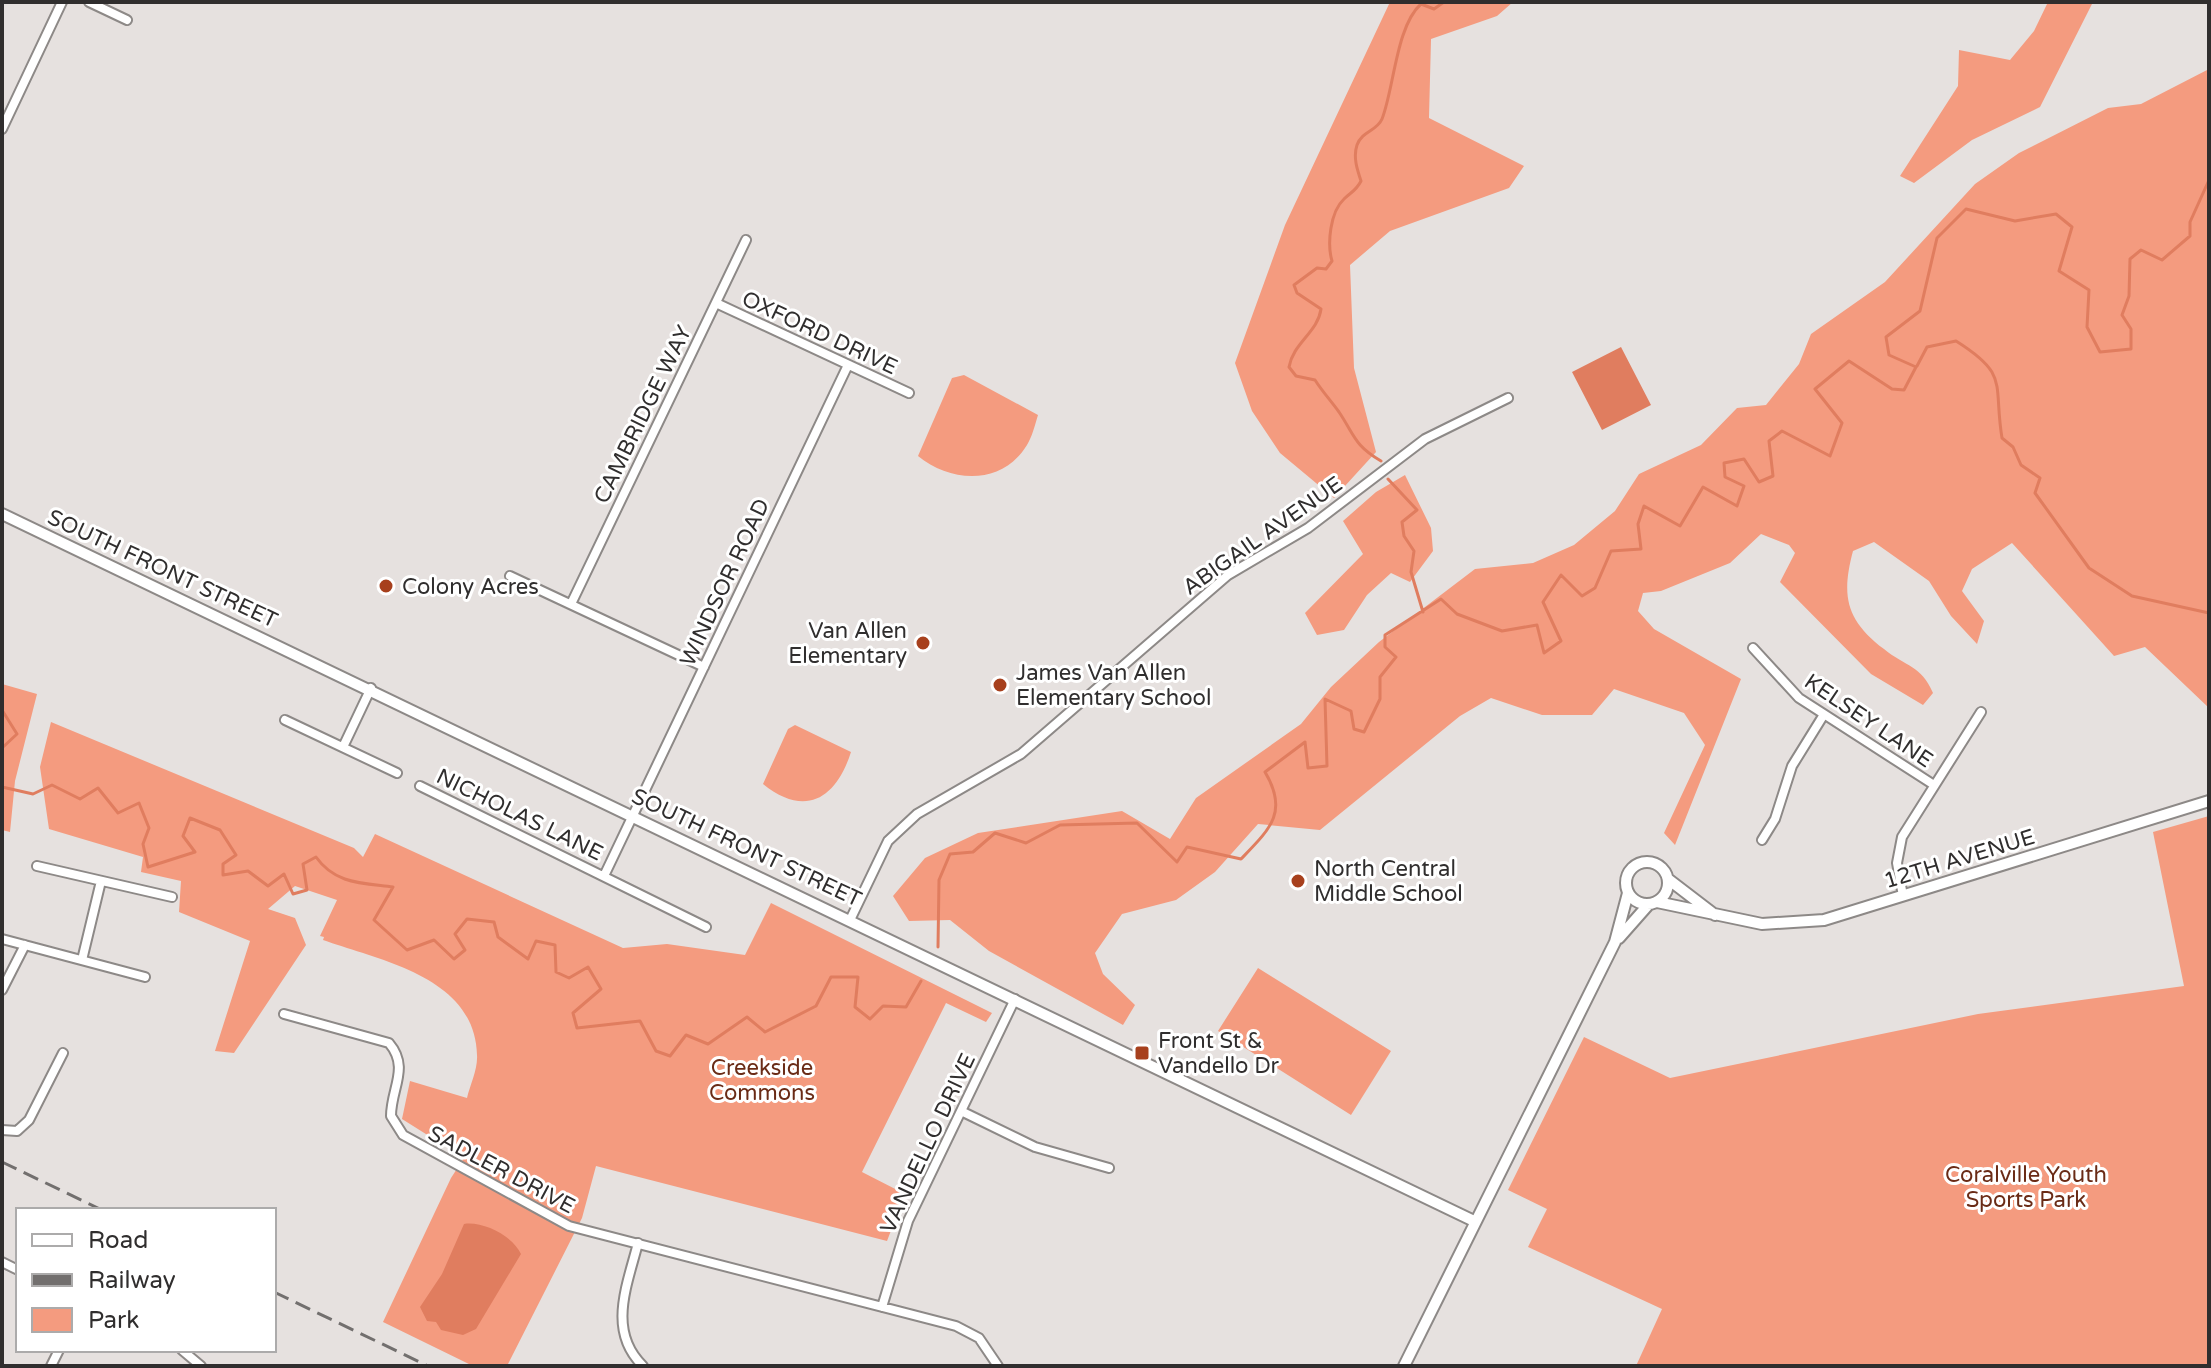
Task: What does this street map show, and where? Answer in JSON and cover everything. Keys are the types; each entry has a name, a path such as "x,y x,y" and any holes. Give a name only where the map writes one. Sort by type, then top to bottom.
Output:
{"street":[{"path":"2,129 62,2"},
{"path":"89,2 127,20"},
{"name":"CAMBRIDGE WAY","path":"571,604 746,240"},
{"name":"OXFORD DRIVE","path":"716,303 909,393"},
{"name":"WINDSOR ROAD","path":"633,815 848,365"},
{"name":"ABIGAIL AVENUE","path":"851,918 884,849 901,827 1021,754 1228,575 1308,528 1425,439 1508,398"},
{"name":"SOUTH FRONT STREET","path":"2,514 851,918 1474,1221"},
{"path":"510,576 704,667"},
{"name":"KELSEY LANE","path":"1753,648 1799,698 1934,785"},
{"path":"343,747 371,688"},
{"path":"1903,896 1898,877 1898,852 1902,837 1981,712"},
{"path":"1762,840 1775,819 1792,766 1823,716"},
{"path":"285,720 397,773"},
{"name":"NICHOLAS LANE","path":"420,786 706,927"},
{"name":"12TH AVENUE","path":"1653,903 1762,924 1802,923 1903,896 2209,801"},
{"name":"NICHOLAS LANE","path":"604,876 633,815"},
{"path":"1404,1366 1615,942 1628,893 1628,873 1637,864 1648,861 1659,865 1668,879 1666,891 1615,942"},
{"path":"37,866 172,897"},
{"name":"12TH AVENUE","path":"1668,879 1717,916"},
{"path":"82,960 101,881"},
{"path":"1628,893 1637,902 1653,903"},
{"path":"2,939 145,977"},
{"path":"2,990 25,945"},
{"name":"VANDELLO DRIVE","path":"882,1307 908,1221 1015,999"},
{"name":"SADLER DRIVE","path":"284,1014 389,1043 396,1051 401,1070 391,1116 403,1135 559,1222 968,1331 986,1346 998,1366"},
{"path":"2,1130 17,1131 29,1120 63,1053"},
{"path":"961,1111 1035,1147 1109,1168"},
{"path":"638,1243 621,1321 627,1345 643,1366"},
{"path":"184,1352 201,1366"}],"green space":[{"path":"1390,2 1513,2 1497,16 1431,39 1429,118 1524,166 1509,188 1390,231 1350,265 1354,368 1376,452 1334,498 1280,453 1252,411 1235,363 1285,225"},
{"path":"2048,2 2093,2 2040,107 1972,140 1914,183 1900,176 1958,86 1959,50 2010,60 2034,31"},
{"path":"2209,69 2209,708 2145,647 2114,656 2012,543 1972,569 1962,591 1984,621 1977,644 1951,616 1929,581 1874,542 1853,551 1847,581 1850,606 1861,628 1871,638 1923,677 1933,693 1923,705 1871,674 1780,582 1795,553 1789,545 1761,534 1730,563 1661,591 1643,593 1638,611 1654,629 1741,679 1675,845 1664,833 1705,745 1684,713 1614,689 1592,715 1542,715 1491,698 1460,716 1320,830 1258,824 1215,872 1176,900 1122,914 1095,953 1103,974 1135,1005 1123,1025 989,951 950,920 909,921 893,896 925,858 978,833 1122,811 1170,839 1196,798 1301,724 1331,687 1379,642 1475,569 1533,563 1574,545 1615,511 1639,474 1701,445 1737,408 1766,405 1799,364 1811,334 1885,282 1975,184 2019,153 2108,108 2141,104"},
{"path":"964,375 1038,415 1029,442 1016,458 990,474 960,475 931,465 918,456 952,378"},
{"path":"1405,475 1431,528 1433,551 1410,582 1391,573 1367,595 1344,630 1317,635 1305,613 1363,554 1343,521 1376,492"},
{"path":"2,684 37,694 15,781 10,832 2,830"},
{"name":"Creekside Commons","path":"51,722 354,848 363,857 375,834 623,948 667,944 745,955 771,903 992,1013 986,1022 946,1003 862,1172 905,1194 887,1241 596,1166 582,1218 507,1366 473,1366 383,1322 451,1178 464,1158 402,1119 410,1081 467,1098 477,1055 472,1029 460,1007 443,990 421,976 323,940 324,937 320,936 337,900 295,886 268,909 295,918 306,945 234,1053 215,1051 250,941 179,912 181,881 141,872 143,857 49,829 40,767"},
{"path":"795,725 851,752 837,782 828,792 805,801 792,800 763,784 788,729"},
{"name":"Coralville Youth Sports Park","path":"2209,816 2209,1366 1636,1366 1662,1309 1528,1247 1547,1209 1508,1190 1584,1037 1670,1078 1978,1014 2184,986 2153,832"},
{"path":"1258,968 1391,1051 1351,1115 1218,1031"}],"shaded area":[{"path":"1621,347 1651,405 1602,430 1572,372"},
{"path":"464,1224 497,1231 511,1241 521,1254 476,1329 463,1335 441,1330 436,1322 427,1321 420,1307 442,1274"}],"waterway":[{"path":"1381,461 1360,445 1315,380 1296,376 1289,367 1295,351 1315,324 1321,309 1297,293 1294,285 1317,268 1326,269 1332,261 1330,237 1333,220 1339,205 1361,181 1355,158 1357,145 1382,119 1406,27 1421,4 1434,9 1444,2"},
{"path":"938,947 939,880 950,854 973,852 995,833 1026,843 1060,825 1137,823 1177,862 1187,847 1241,859 1268,829 1276,809 1272,786 1265,772 1305,742 1308,768 1327,766 1325,699 1351,711 1354,729 1364,732 1380,699 1380,677 1396,657 1385,647 1385,635 1441,599 1457,614 1502,631 1537,625 1544,653 1561,641 1543,602 1561,575 1582,596 1595,588 1611,551 1641,549 1638,524 1644,506 1680,526 1703,487 1737,506 1744,486 1725,477 1724,463 1744,459 1759,482 1773,476 1769,441 1782,431 1830,456 1842,423 1815,389 1849,361 1892,389 1904,390 1916,367 1889,355 1886,337 1920,311 1937,238 1966,209 2015,221 2056,214 2072,227 2059,271 2089,290 2087,327 2100,352 2131,349 2131,329 2122,315 2129,296 2130,259 2141,250 2162,260 2190,236 2190,222 2209,180"},
{"path":"1917,366 1927,347 1956,341 1985,363 1996,382 2002,438 2013,447 2021,465 2040,478 2035,493 2089,568 2132,596 2209,613"},
{"path":"1388,479 1417,510 1402,522 1404,536 1414,551 1411,572 1423,612"},
{"path":"2,710 17,734 2,748"},
{"path":"2,787 33,794 52,785 80,799 98,788 118,813 139,803 149,828 143,844 148,867 195,852 183,836 190,818 220,830 236,855 223,864 223,875 248,871 268,886 284,874 293,894 307,890 303,864 316,857 323,866 341,877 393,887 374,920 407,950 434,940 454,959 465,950 455,934 467,919 494,922 498,937 528,959 536,941 555,945 556,972 569,978 588,967 601,989 573,1013 577,1028 640,1021 656,1051 670,1056 686,1035 708,1044 747,1017 765,1032 816,1006 831,977 858,977 855,1007 870,1019 883,1006 906,1007 921,981"}],"railway":[{"path":"2,1162 98,1208"},
{"path":"276,1293 428,1366"}],"place":[{"name":"Colony Acres","path":"386,586"},
{"name":"Van Allen Elementary","path":"923,643"},
{"name":"James Van Allen Elementary School","path":"1000,685"},
{"name":"North Central Middle School","path":"1298,881"},
{"name":"Front St & Vandello Dr","path":"1142,1053"}]}
